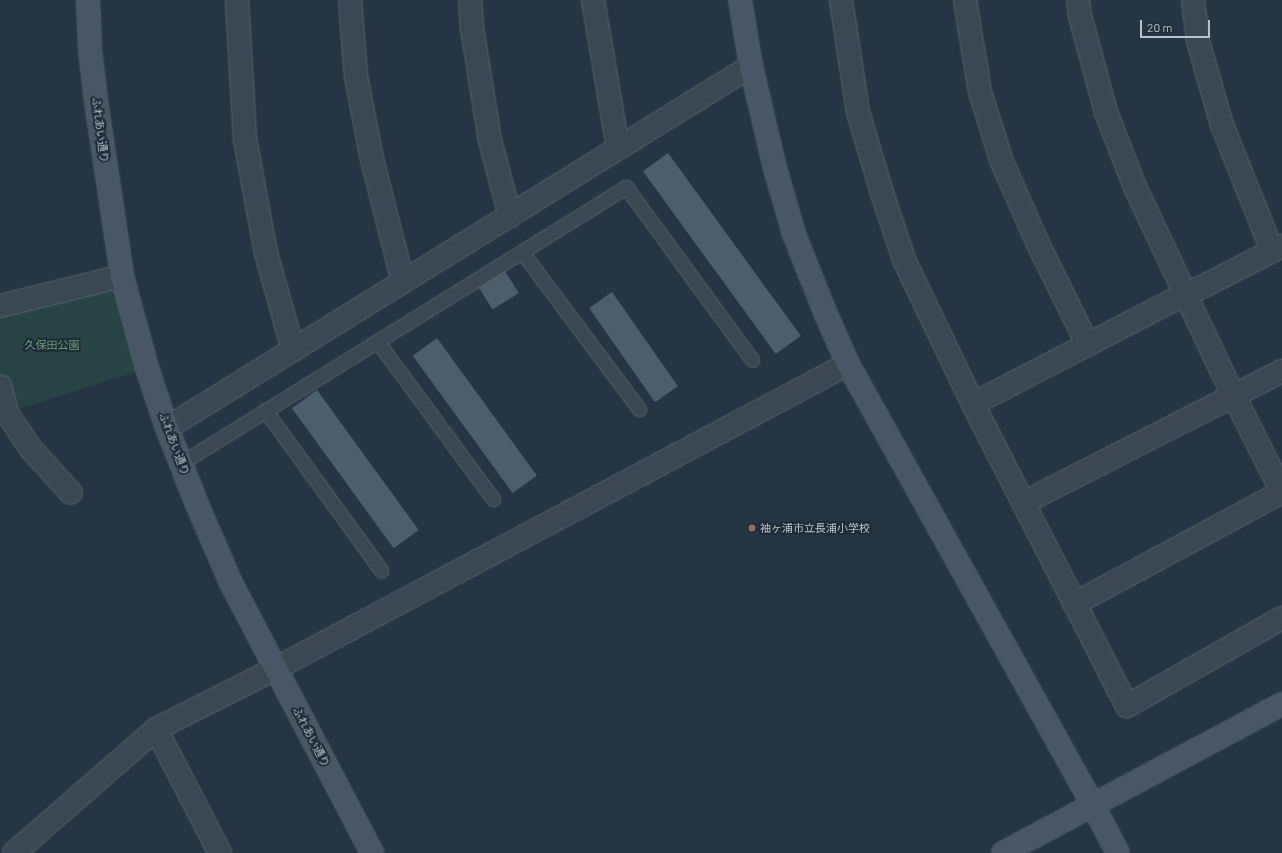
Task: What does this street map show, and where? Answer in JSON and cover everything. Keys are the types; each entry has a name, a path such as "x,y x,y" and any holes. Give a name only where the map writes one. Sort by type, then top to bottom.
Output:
{"street":[{"name":"ふれあい通り","path":"88,0 90,50 96,101 122,276 147,368 167,428 231,583 372,853"},
{"path":"237,0 245,138 266,253 294,350"},
{"path":"350,0 356,76 369,148 403,282"},
{"path":"470,0 490,140 510,216"},
{"path":"593,0 618,148"},
{"path":"740,0 751,66 775,168 794,234 825,312 848,364 1093,805 1118,853"},
{"path":"841,0 858,112 882,193 905,262 1022,503 1127,706 1282,618"},
{"path":"965,0 980,92 1002,162 1040,248 1088,345"},
{"path":"1074,604 1282,492 1135,188 1106,112 1080,16 1078,0"},
{"path":"973,404 1277,248 1222,125 1198,41 1193,0"},
{"path":"167,428 751,66"},
{"path":"0,306 122,276"},
{"path":"14,853 37,844 156,729 275,669 848,364"},
{"path":"1022,503 1234,394 1282,371"},
{"path":"0,386 4,413 30,449 71,493"},
{"path":"1003,853 1282,704"},
{"path":"156,729 220,853"}],"lane":[{"path":"181,462 626,187 752,360"},
{"path":"522,252 639,409"},
{"path":"377,341 493,500"},
{"path":"265,410 381,570"}],"green space":[{"name":"久保田公園","path":"122,276 147,368 7,413 0,386 0,306"}],"building":[{"path":"668,153 801,336 776,354 643,171"},
{"path":"505,271 519,293 492,309 479,287"},
{"path":"612,292 678,386 655,402 589,308"},
{"path":"437,338 537,476 513,493 413,356"},
{"path":"317,390 419,530 394,548 292,408"}],"place":[{"name":"袖ヶ浦市立長浦小学校","path":"752,528"}]}
